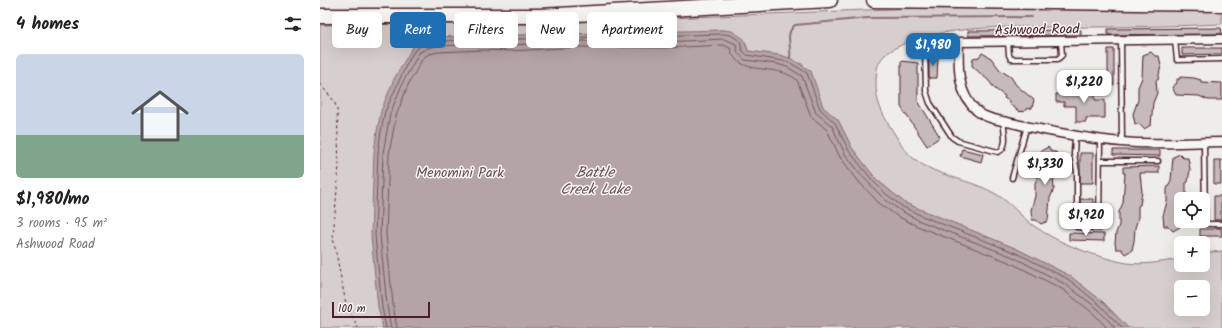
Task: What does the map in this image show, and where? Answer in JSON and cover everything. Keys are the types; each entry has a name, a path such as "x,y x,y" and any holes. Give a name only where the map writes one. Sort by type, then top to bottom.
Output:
{"highway":[{"path":"320,16 540,16 830,0"},
{"path":"874,0 1222,4"}],"street":[{"name":"Ashwood Road","path":"959,50 959,42 1222,39"},
{"path":"959,50 960,82 970,103 983,115 1003,121 1075,136 1122,142 1222,142"}],"lane":[{"path":"1175,40 1177,60 1222,59"},
{"path":"1121,41 1122,142"},
{"path":"1008,42 1009,55 1011,59 1058,59 1062,55 1062,42"},
{"path":"959,50 926,50 926,91 930,103 952,137 958,141 998,152 1005,146 1003,121"},
{"path":"1012,178 1027,126"},
{"path":"1075,136 1074,154 1077,172 1077,227 1099,228 1100,138"},
{"path":"1204,142 1205,224 1222,224"},
{"path":"1100,161 1158,161"}],"path":[{"path":"320,84 334,101 337,109 339,166 333,237 346,304 358,328"}],"green space":[{"name":"Menomini Park","path":"915,8 1222,11 1222,24 1139,27 984,28 929,36 905,43 883,57 878,64 876,91 878,102 885,118 901,144 913,158 932,170 976,185 996,194 1034,226 1063,243 1096,255 1125,263 1149,263 1174,260 1174,272 1210,272 1210,252 1222,251 1222,328 1128,328 1103,302 1070,276 1017,249 905,203 876,179 852,148 838,120 823,107 814,83 802,64 779,55 748,51 746,43 724,30 677,32 677,18"},
{"name":"Menomini Park","path":"587,21 587,48 604,48 601,328 320,328 320,25 332,25 332,48 382,48 382,24 390,24 390,48 446,48 446,24 454,24 454,48 518,48 518,23 526,23 526,48 579,48 579,22"}],"water":[{"name":"Battle Creek Lake","path":"677,31 732,31 744,39 748,51 790,58 811,71 823,107 838,120 852,148 876,179 905,203 1017,249 1070,276 1103,302 1128,328 383,328 378,307 371,236 374,152 381,111 394,79 412,48 446,48 446,37 454,37 454,48 518,48 518,35 526,35 526,48 579,48 579,34 587,33 587,48 677,48"}],"building":[{"path":"1221,28 1222,34 1108,35 1108,29"},
{"path":"1081,30 1081,35 968,36 968,31"},
{"path":"1182,48 1222,48 1222,54 1182,55"},
{"path":"1108,49 1114,49 1114,85 1108,85"},
{"path":"1151,52 1155,56 1159,56 1161,66 1158,80 1156,80 1157,93 1153,103 1151,125 1144,129 1139,124 1135,124 1133,114 1138,100 1138,87 1142,78 1143,55"},
{"path":"982,53 991,58 1000,70 1011,77 1016,85 1034,100 1032,108 1026,109 1024,112 1020,112 1009,104 1009,101 1004,98 1005,96 995,89 989,81 972,66 973,58 979,57"},
{"path":"929,56 938,56 937,78 929,78"},
{"path":"901,61 918,63 918,101 940,137 927,146 901,107"},
{"path":"1180,77 1194,78 1201,80 1201,82 1222,83 1222,100 1208,100 1199,96 1176,95 1172,87 1177,83 1177,79 1180,79"},
{"path":"1076,87 1095,87 1095,100 1105,100 1105,118 1086,118 1086,122 1076,122 1076,106 1064,106 1064,102 1056,102 1056,94 1076,94"},
{"path":"1048,147 1052,152 1056,152 1058,162 1056,176 1053,176 1054,189 1050,198 1048,221 1041,224 1036,220 1032,220 1031,210 1035,196 1035,183 1039,174 1041,151"},
{"path":"962,149 983,154 981,162 960,156"},
{"path":"1113,150 1160,150 1160,156 1113,155"},
{"path":"1080,153 1093,153 1093,183 1080,183"},
{"path":"1180,154 1184,158 1188,158 1190,169 1188,182 1186,183 1186,192 1174,192 1174,228 1178,228 1173,231 1168,226 1164,226 1163,216 1167,202 1167,189 1171,180 1173,157"},
{"path":"1214,160 1221,160 1221,184 1214,184"},
{"path":"1159,166 1159,173 1140,173 1142,192 1140,205 1138,206 1138,218 1135,228 1134,241 1132,250 1125,254 1121,249 1116,249 1115,243 1119,225 1119,212 1123,203 1125,173 1123,173 1123,167"},
{"path":"1214,196 1221,196 1221,220 1214,220"},
{"path":"1080,199 1093,199 1093,224 1080,223"},
{"path":"1221,228 1222,236 1200,236 1200,229"},
{"path":"1069,233 1104,234 1104,241 1069,240"}],"waterway":[{"path":"790,58 789,36 795,25 868,18 1032,17"}]}
